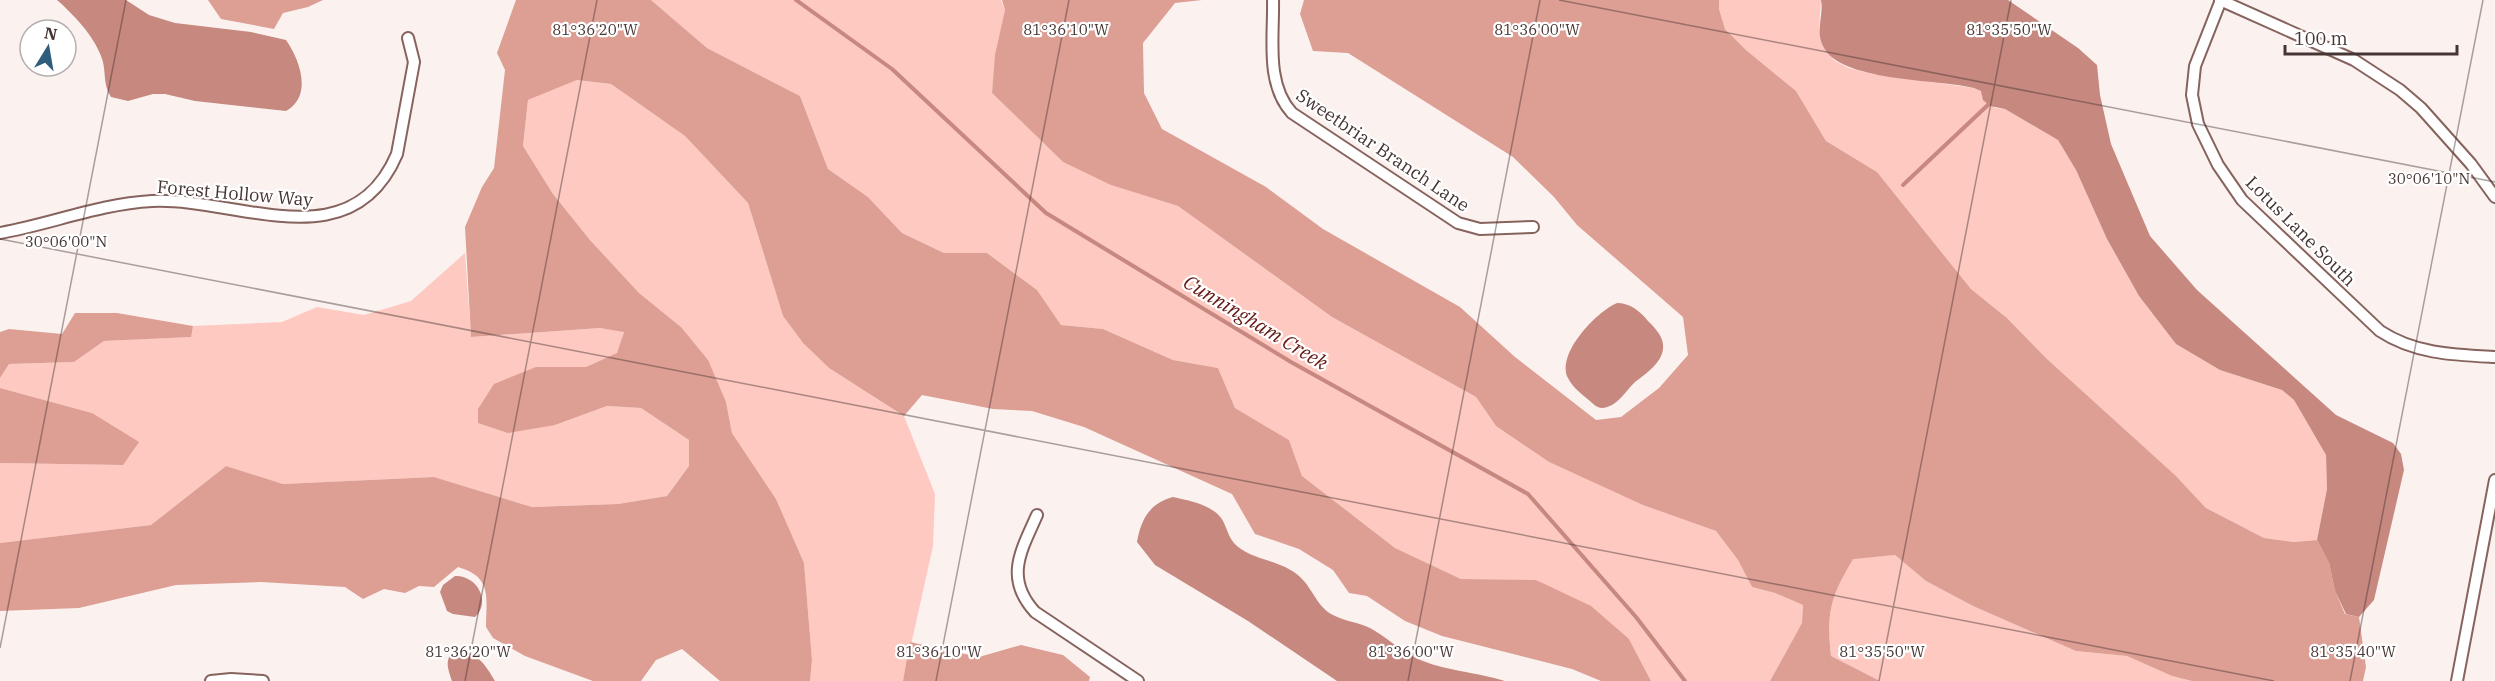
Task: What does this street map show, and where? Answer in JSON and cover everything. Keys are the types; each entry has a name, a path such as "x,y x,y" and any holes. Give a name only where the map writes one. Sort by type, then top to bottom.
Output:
{"street":[{"name":"Sweetbriar Branch Lane","path":"1273,0 1276,87 1292,113 1458,223 1480,229 1533,227"},
{"path":"2221,0 2354,60 2400,90 2421,108 2471,164 2495,197"},
{"name":"Lotus Lane South","path":"2221,0 2194,66 2192,95 2198,124 2229,183 2262,220 2380,331 2395,341 2430,352 2495,357"},
{"name":"Forest Hollow Way","path":"0,232 53,221 95,208 154,201 194,203 308,218 323,217 351,207 379,185 392,168 397,154 414,62 408,38"},
{"path":"2457,681 2495,480"},
{"path":"1036,515 1019,557 1017,570 1021,593 1027,603 1035,612 1125,678 1138,681"},
{"path":"212,681 231,679 263,681"}],"shaded area":[{"path":"57,0 126,0 149,15 175,23 251,32 286,40 299,67 302,87 299,96 286,111 195,101 165,94 153,94 128,101 111,97 106,87 103,61 98,48 78,21 78,18"},
{"path":"208,0 323,0 308,7 283,13 274,29 221,19"},
{"path":"516,0 651,0 707,48 800,96 828,169 868,197 902,233 944,253 987,253 1037,290 1061,325 1103,329 1173,360 1218,368 1235,408 1289,440 1302,476 1395,548 1461,579 1536,580 1591,606 1629,639 1651,681 1601,681 1572,669 1442,636 1405,621 1367,596 1349,593 1333,570 1299,549 1255,534 1232,494 1084,427 1032,411 993,409 922,395 904,416 829,368 803,343 783,316 748,203 685,136 611,84 577,80 528,100 523,146 553,194 590,240 639,293 681,327 708,360 726,402 732,433 776,499 804,563 812,660 810,681 720,681 682,649 656,660 641,681 593,681 525,656 493,638 486,627 486,598 482,583 469,571 458,567 434,587 419,586 405,593 384,589 363,599 345,587 261,582 176,585 79,608 0,611 0,543 151,525 226,466 283,484 434,477 532,507 618,504 667,496 689,466 689,440 641,408 607,406 555,425 508,433 478,423 478,409 494,384 536,367 586,367 617,353 624,332 600,328 471,337 465,227 482,187 494,168 505,70 497,53"},
{"path":"651,0 1001,0 1005,10 996,55 992,93 1063,162 1112,185 1178,206 1332,317 1476,397 1496,426 1549,462 1644,505 1716,531 1738,560 1752,587 1775,593 1803,605 1802,623 1770,681 1651,681 1629,639 1536,580 1461,579 1395,548 1302,476 1289,440 1235,408 1218,368 1173,360 1103,329 1061,325 1037,290 987,253 944,253 902,233 868,197 828,169 800,96 707,48"},
{"path":"1002,0 1202,0 1175,3 1143,43 1144,93 1162,129 1266,187 1323,229 1460,307 1515,357 1596,420 1621,417 1659,388 1688,355 1683,317 1577,225 1554,197 1513,157 1348,53 1313,51 1300,14 1304,0 1719,0 1719,9 1725,29 1746,50 1796,91 1826,141 1877,172 1971,289 2007,318 2047,359 2175,475 2206,508 2264,538 2294,542 2317,540 2329,563 2335,591 2345,614 2359,617 2366,667 2363,681 2192,681 2172,676 2127,656 2076,651 1973,606 1926,581 1895,555 1853,559 1835,595 1830,616 1831,656 1880,681 1770,681 1802,623 1803,605 1775,593 1752,587 1738,560 1716,531 1643,505 1549,462 1496,426 1476,397 1332,317 1178,206 1111,185 1063,162 992,93 995,55 1005,10"},
{"path":"1719,0 1821,0 1819,27 1821,41 1825,50 1835,61 1849,68 1872,74 1974,88 1981,91 1995,108 2005,109 2058,140 2076,170 2107,239 2139,296 2176,344 2220,370 2282,390 2294,400 2326,455 2327,489 2317,540 2294,542 2264,538 2206,508 2175,475 2047,359 2007,318 1971,289 1877,172 1826,141 1796,91 1746,50 1725,29 1719,9"},
{"path":"1821,0 2008,0 2078,48 2097,65 2100,95 2111,144 2150,236 2197,290 2336,415 2393,443 2401,454 2404,470 2374,600 2359,617 2346,614 2335,591 2329,563 2317,540 2327,489 2326,455 2294,400 2282,390 2220,370 2176,344 2139,296 2107,239 2076,170 2058,140 2005,109 1990,106 1983,100 1981,91 1974,88 1868,73 1833,58 1821,40"},
{"path":"577,80 611,84 685,136 748,203 783,316 803,343 829,368 904,416 935,494 933,546 903,681 810,681 812,660 804,563 776,499 732,433 726,402 681,327 639,293 590,240 553,194 523,146 528,100"},
{"path":"465,253 471,337 600,328 624,331 618,353 586,367 536,367 555,425 607,406 641,408 689,440 689,466 667,496 618,504 532,507 434,477 283,484 226,466 151,525 0,543 0,463 123,465 92,413 0,388 0,378 9,364 74,362 104,341 190,337 193,326 282,322 317,307 364,315 411,301"},
{"path":"1617,303 1630,306 1645,317 1661,337 1663,350 1658,362 1620,398 1612,405 1600,408 1572,385 1566,368 1568,357 1580,335 1599,315"},
{"path":"75,313 117,313 193,326 191,337 104,341 74,362 9,364 0,378 0,332 9,329 62,334"},
{"path":"0,388 92,413 139,442 123,465 0,463"},
{"path":"1173,497 1202,505 1215,512 1224,523 1234,544 1248,553 1278,564 1299,576 1331,614 1370,628 1410,655 1426,662 1505,681 1337,681 1248,621 1155,565 1137,542 1139,534 1148,513 1158,503"},
{"path":"1895,555 1926,581 1973,606 2076,651 2127,656 2172,676 2192,681 1880,681 1831,656 1830,616 1835,594 1853,558"},
{"path":"455,576 469,580 479,590 482,604 475,617 447,611 440,592 443,585"},
{"path":"910,642 979,657 1021,645 1063,655 1090,677 1089,681 903,681"},
{"path":"457,650 464,651 480,660 495,681 452,681 448,660"}],"waterway":[{"name":"Cunningham Creek","path":"796,0 892,69 1046,213 1291,362 1528,494 1636,617 1685,681"},
{"path":"1903,185 1990,103"}]}
